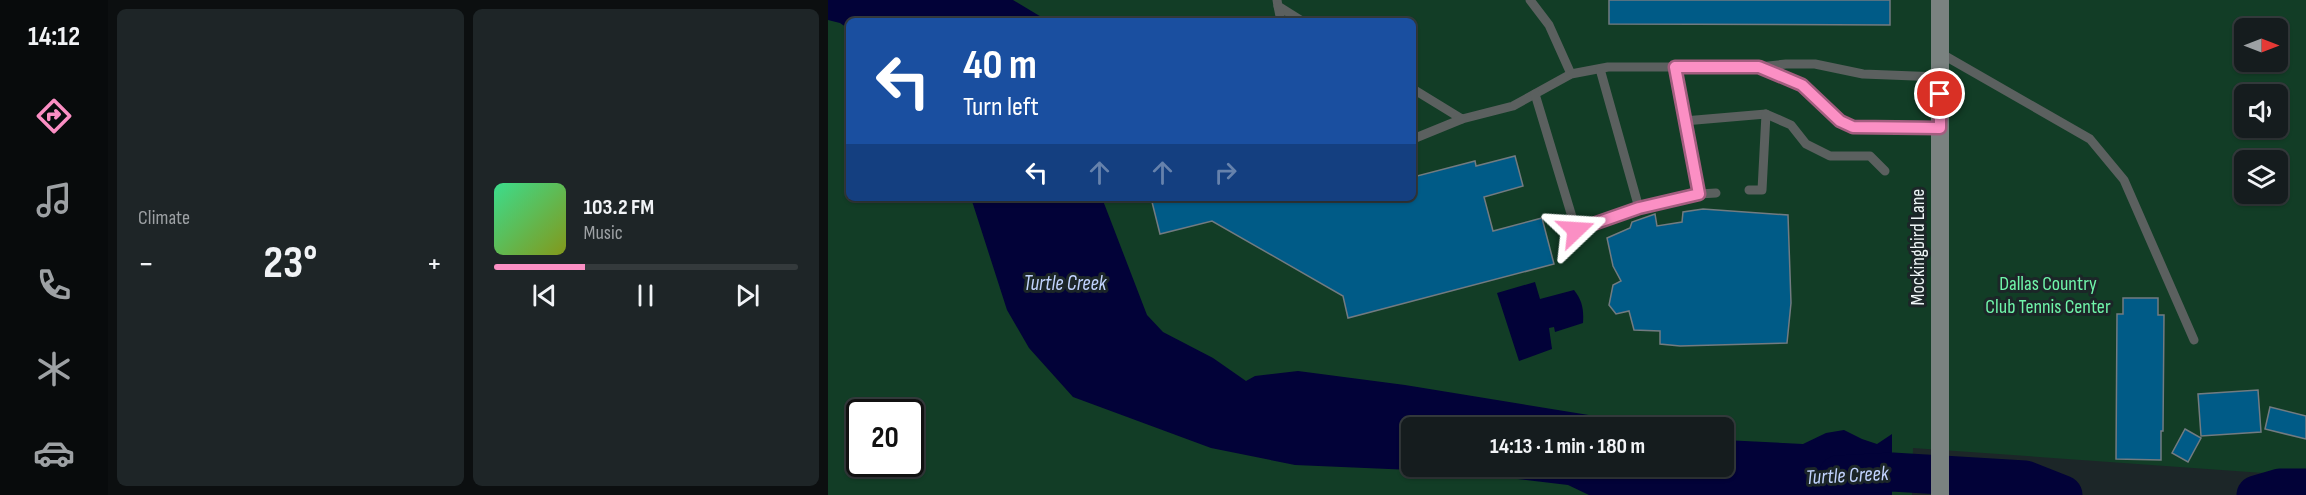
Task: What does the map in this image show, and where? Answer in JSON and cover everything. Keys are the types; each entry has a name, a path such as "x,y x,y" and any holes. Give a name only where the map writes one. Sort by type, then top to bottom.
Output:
{"main road":[{"name":"Mockingbird Lane","path":"1940,0 1940,495"}],"lane":[{"path":"1530,0 1550,25 1571,74"},
{"path":"1278,3 1280,18"},
{"path":"1278,3 1298,18"},
{"path":"1940,53 2090,139 2124,180 2194,340"},
{"path":"1416,138 1462,119 1513,106 1571,74 1600,69 1815,64 1863,74 1940,78"},
{"path":"1675,67 1699,194"},
{"path":"1759,67 1802,85 1840,121 1853,127 1940,128"},
{"path":"1600,69 1639,208"},
{"path":"1416,91 1462,119"},
{"path":"1535,94 1576,230 1639,208 1699,194 1716,193"},
{"path":"1684,121 1766,114 1791,125 1806,144 1830,156 1870,156 1885,171"},
{"path":"1749,190 1762,190 1766,114"}],"green space":[{"name":"Dallas Country Club Tennis Center","path":"828,0 2306,0 2306,476 1913,448 1912,495 828,495"}],"water":[{"path":"828,0 1013,0 1043,18 846,18 846,27 828,20"},
{"name":"Turtle Creek","path":"972,201 1103,201 1147,315 1163,332 1213,358 1246,381 1255,376 1298,371 1405,385 1601,417 1401,417 1401,470 1295,465 1211,448 1073,397 1029,348 1007,310"},
{"path":"1535,282 1540,299 1574,290 1582,305 1583,323 1555,332 1554,327 1549,328 1552,349 1519,361 1497,293"},
{"name":"Turtle Creek","path":"1844,430 1877,444 1892,434 1892,495 1589,495 1568,485 1501,477 1734,477 1734,441 1803,444 1826,433"}],"building":[{"path":"1609,0 1890,0 1890,25 1609,24"},
{"path":"1515,156 1523,186 1484,197 1493,231 1542,218 1554,264 1348,318 1343,296 1212,221 1160,234 1152,201 1416,201 1416,176 1475,161 1476,166"},
{"path":"1703,209 1788,215 1791,303 1787,343 1680,346 1660,344 1660,331 1634,330 1629,311 1616,314 1609,305 1613,285 1621,281 1613,266 1607,238 1630,228 1632,222 1655,214 1657,226 1682,222 1683,212"},
{"path":"2123,298 2158,298 2158,315 2164,315 2161,460 2116,459 2117,314 2123,314"},
{"path":"2258,390 2261,432 2201,436 2198,394"},
{"path":"2270,407 2306,416 2306,439 2265,429"},
{"path":"2185,429 2201,438 2188,462 2172,453"}],"waterway":[{"name":"Turtle Creek","path":"1838,475 1892,472 2025,480 2063,495"},
{"name":"Turtle Creek","path":"2256,495 2280,488 2306,488"}],"route":[{"path":"1576,230 1639,208 1699,194 1675,67 1759,67 1802,85 1840,121 1853,127 1940,128 1940,94"}]}
